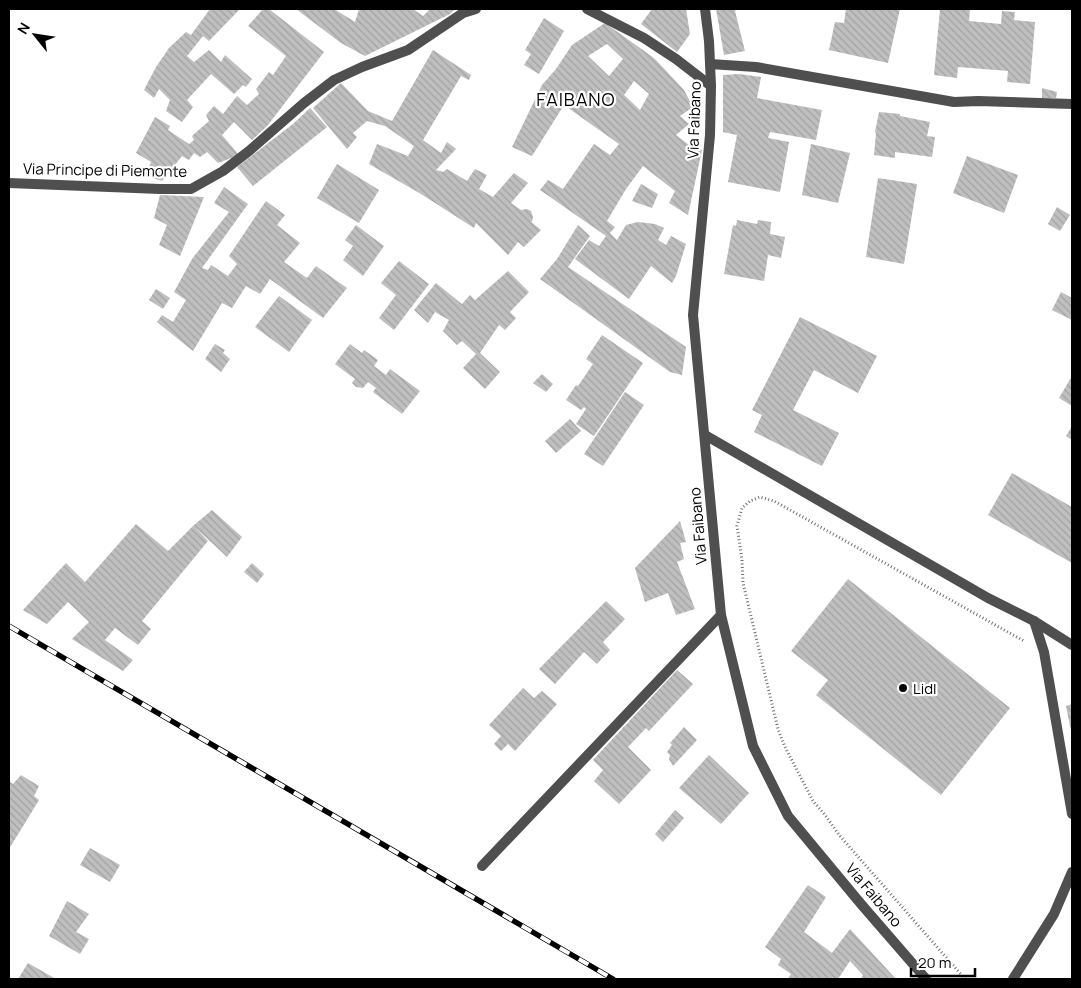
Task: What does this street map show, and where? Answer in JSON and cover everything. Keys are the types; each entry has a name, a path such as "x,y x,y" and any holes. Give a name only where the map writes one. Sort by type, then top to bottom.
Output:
{"street":[{"name":"Via Principe di Piemonte","path":"9,183 191,189 224,171 334,80 362,67 408,50 463,13 476,9"},
{"path":"586,9 644,38 676,59 711,86"},
{"name":"Via Faibano","path":"705,9 709,41 711,86 710,135 694,315 721,615 753,746 788,816 926,979"},
{"path":"710,64 756,67 954,102 1072,104"},
{"path":"705,435 988,598 1034,621 1072,645"},
{"path":"482,866 721,615"},
{"path":"1034,621 1044,652 1072,814"},
{"path":"1013,979 1054,914 1072,872"}],"path":[{"path":"965,979 840,836 812,800 785,747 778,728 743,583 737,526 742,508 750,501 760,497 774,501 1044,652"}],"building":[{"path":"210,9 240,9 209,41 203,36 187,56 194,62 209,50 221,62 225,55 252,79 246,87 243,85 234,94 211,74 187,100 193,107 182,122 166,111 170,100 159,89 154,98 144,90 169,48 186,32 191,35"},
{"path":"263,9 269,9 324,52 268,125 252,140 234,122 222,135 239,155 218,163 207,152 200,157 194,153 189,160 182,156 162,181 146,176 151,162 136,153 155,117 170,126 168,130 189,144 194,140 192,136 209,121 206,115 214,106 223,114 237,96 247,105 259,94 256,89 269,72 273,75 286,56 248,26"},
{"path":"296,9 334,9 355,22 359,9 413,9 423,16 430,9 455,9 450,14 365,56 341,43"},
{"path":"652,9 686,9 690,34 677,52 641,24"},
{"path":"716,9 737,9 735,11 745,51 724,55"},
{"path":"846,9 900,9 888,63 829,50 835,22 844,23"},
{"path":"940,9 970,9 969,21 1001,24 1002,11 1015,12 1014,20 1035,22 1030,84 1007,82 1008,71 958,67 957,78 934,75"},
{"path":"544,18 564,31 539,74 524,65 531,54 525,50"},
{"path":"605,23 654,58 684,90 693,107 680,116 689,124 676,135 689,145 692,142 702,150 688,215 669,203 675,191 643,166 626,189 607,221 615,227 610,233 617,240 626,225 638,222 655,224 664,228 658,240 666,245 671,236 686,244 672,283 651,266 629,299 575,259 589,240 599,246 606,236 540,190 548,180 563,189 594,144 610,155 619,144 564,105 532,156 512,147 542,85 556,69 572,45","holes":["607,44 623,59 609,76 588,56","634,81 649,94 640,110 624,95"]},
{"path":"433,50 471,75 469,80 461,76 423,140 441,153 447,142 456,149 436,170 443,172 447,169 467,181 475,169 487,175 479,189 493,197 514,173 528,183 511,203 521,210 527,209 531,211 533,217 532,222 530,221 541,230 524,247 518,242 508,255 476,223 474,228 369,164 377,144 408,156 414,146 385,126 367,121 353,133 357,137 347,149 313,108 341,83 368,111 392,121"},
{"path":"739,74 761,77 757,98 822,110 816,140 770,132 768,138 789,142 780,192 728,182 737,135 723,132 723,75"},
{"path":"1042,88 1057,92 1056,98 1042,98"},
{"path":"310,108 327,127 253,186 237,167 293,124"},
{"path":"879,112 900,114 900,116 930,122 927,136 935,137 932,157 895,152 895,158 874,155 875,132"},
{"path":"811,144 850,153 838,203 802,195"},
{"path":"967,156 1018,175 1004,213 953,193"},
{"path":"337,164 379,190 359,223 317,198"},
{"path":"878,178 917,184 904,264 866,257"},
{"path":"641,184 658,194 652,208 632,201"},
{"path":"224,187 248,204 202,268 208,270 211,265 228,276 237,264 229,256 266,201 285,215 277,225 300,243 284,262 307,278 316,266 347,288 323,318 270,279 260,294 246,286 232,308 222,303 193,351 157,322 162,315 173,322 186,300 174,292 192,259 229,212 214,203"},
{"path":"160,195 204,197 180,256 159,245 167,225 154,218"},
{"path":"1057,207 1070,215 1060,231 1048,224"},
{"path":"737,220 757,224 758,220 771,222 770,234 785,237 781,258 768,255 764,281 724,274 733,225 736,226"},
{"path":"356,225 384,246 363,276 343,260 353,246 345,240"},
{"path":"578,225 590,236 568,267 686,347 682,375 670,372 540,279 557,259"},
{"path":"399,261 429,284 394,330 379,318 396,295 381,283"},
{"path":"508,271 529,292 510,312 516,318 505,330 499,325 480,353 500,372 485,389 463,368 476,354 462,341 457,345 443,331 449,320 435,312 428,323 414,310 436,283 462,304 470,295 475,300"},
{"path":"156,289 170,298 163,309 149,300"},
{"path":"1061,292 1072,298 1072,320 1052,310"},
{"path":"279,296 312,320 289,352 255,327"},
{"path":"800,317 877,356 858,393 814,370 793,410 839,433 822,466 754,432 762,415 752,410"},
{"path":"602,335 643,363 594,436 576,424 586,409 584,407 581,410 566,400 593,364 586,359"},
{"path":"215,344 225,350 223,353 230,359 221,372 205,359"},
{"path":"350,344 362,353 364,350 378,360 374,366 386,375 390,369 420,391 402,414 373,392 376,388 368,382 363,388 356,387 352,383 355,379 335,364"},
{"path":"542,374 553,384 546,392 533,383"},
{"path":"1072,376 1072,406 1059,398"},
{"path":"625,392 644,405 603,466 584,454"},
{"path":"570,419 581,431 556,453 545,441"},
{"path":"1072,426 1072,440 1066,436"},
{"path":"1012,473 1072,507 1072,563 988,515"},
{"path":"212,510 242,537 227,557 196,528 208,541 142,621 151,629 138,645 115,628 105,640 133,660 123,671 72,639 89,622 68,602 47,624 23,610 66,563 85,582 136,524 168,551"},
{"path":"680,521 686,542 680,543 684,559 677,562 695,609 676,615 668,593 645,602 635,568"},
{"path":"252,563 264,574 257,583 244,572"},
{"name":"Lidl","path":"848,579 1010,708 941,795 816,695 828,680 791,651"},
{"path":"606,601 625,619 603,642 610,650 597,664 584,652 555,684 539,669"},
{"path":"677,670 693,684 649,731 646,728 628,747 651,770 619,804 594,781 603,770 593,760"},
{"path":"523,688 534,698 542,691 557,704 515,751 508,744 501,751 494,744 501,736 489,725"},
{"path":"1072,704 1072,731 1071,731 1066,706"},
{"path":"684,727 697,740 673,766 669,759 670,755 667,752 672,745 670,743"},
{"path":"709,755 749,793 721,824 679,788"},
{"path":"21,775 39,786 34,796 39,800 9,849 9,781 13,784"},
{"path":"675,810 684,818 663,842 655,834"},
{"path":"90,848 120,865 110,882 80,865"},
{"path":"808,885 826,897 804,932 832,953 850,929 896,979 861,979 863,975 850,961 838,979 788,979 791,974 778,965 781,959 765,947"},
{"path":"67,901 89,914 76,932 89,939 80,954 49,936"},
{"path":"28,963 56,979 18,979"}],"railway":[{"path":"9,626 613,979"}],"place":[{"name":"Lidl","path":"903,688"}],"district":[{"name":"FAIBANO","path":"576,99"}]}
